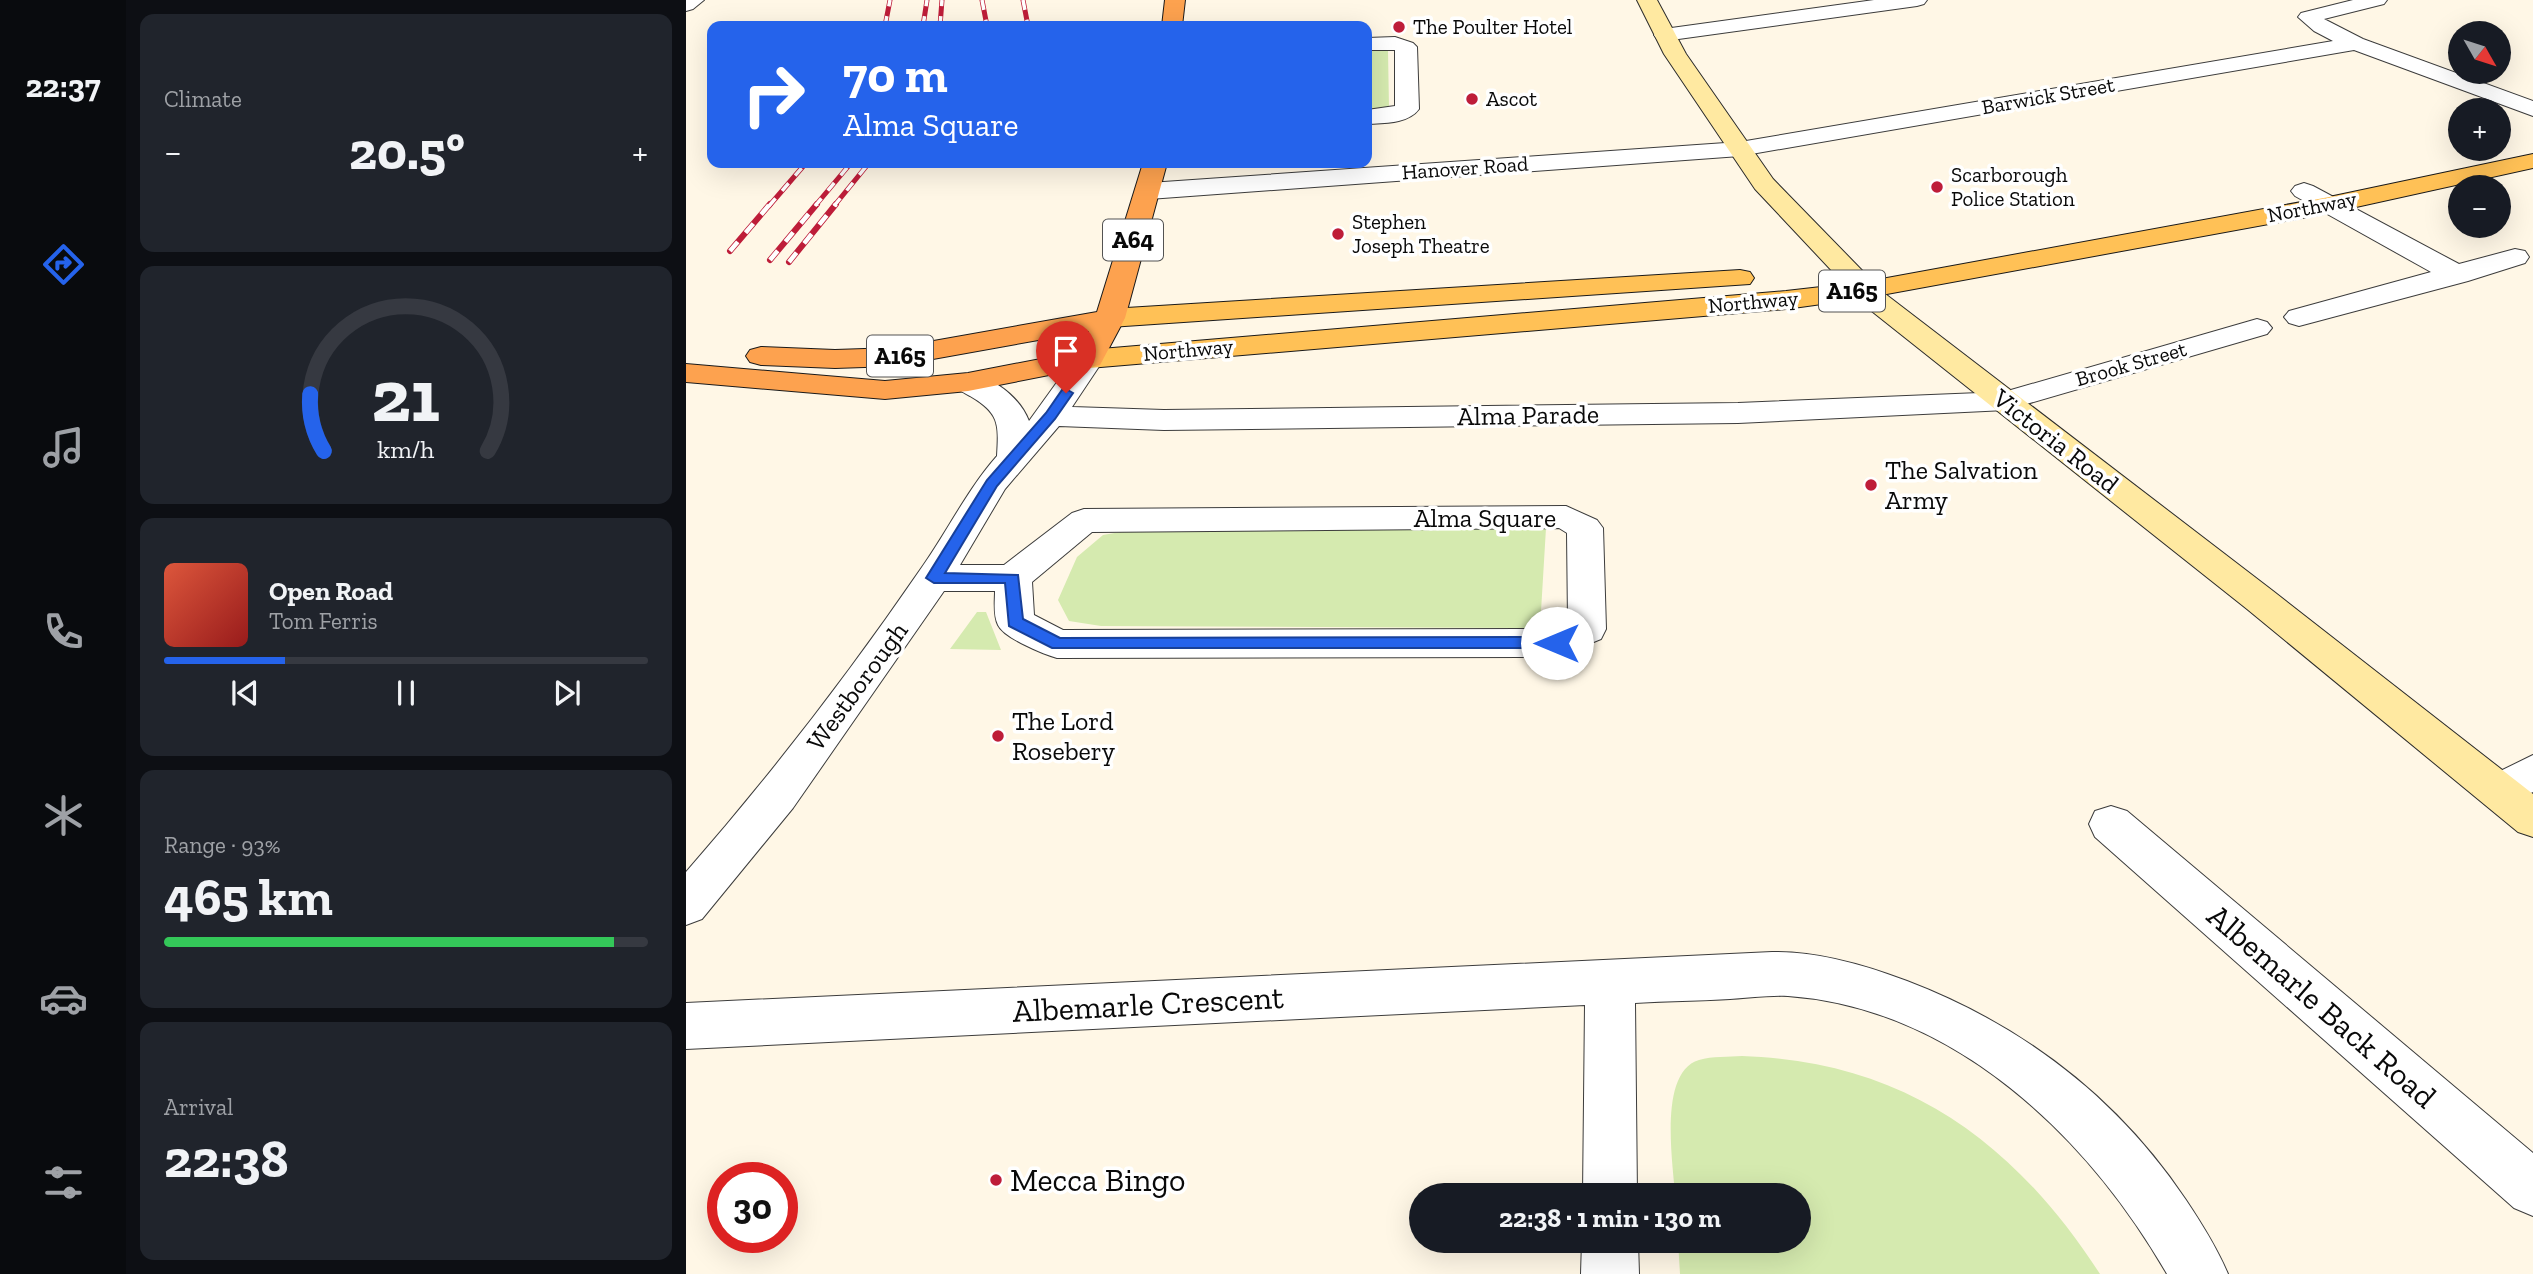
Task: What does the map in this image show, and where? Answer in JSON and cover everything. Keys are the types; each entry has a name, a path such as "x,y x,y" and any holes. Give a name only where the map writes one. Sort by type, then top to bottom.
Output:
{"highway":[{"path":"1173,21 1175,0"},
{"name":"Westborough","path":"1089,359 1110,318 1154,168"},
{"name":"A165","path":"686,351 781,358 894,358 1110,318"},
{"name":"A165","path":"686,373 885,390 968,382 1089,359"}],"main road":[{"name":"Victoria Road","path":"1647,0 1664,35 1764,184 1855,279 2006,401 2516,781 2533,819"},
{"name":"Northway","path":"1089,359 1786,300 1855,279 2065,235 2533,145"},
{"name":"Northway","path":"1110,318 1779,276 1855,279 2329,205 2533,161"}],"street":[{"path":"686,5 694,0"},
{"path":"1664,35 1917,0"},
{"path":"2377,0 2308,17 2321,27 2356,43 2533,109"},
{"path":"1372,44 1395,43 1406,47 1407,97 1407,109 1402,113 1372,116"},
{"name":"Barwick Street","path":"1740,149 2356,43"},
{"name":"Hanover Road","path":"1149,191 1740,149"},
{"path":"2304,191 2458,275"},
{"path":"2299,317 2515,257"},
{"name":"Brook Street","path":"2006,401 2257,328"},
{"name":"Westborough","path":"686,905 778,796 934,578 992,483 1050,416 1089,359"},
{"path":"968,382 1005,402 1016,428 1014,457"},
{"name":"Alma Parade","path":"1050,416 1164,419 1738,413 2006,401"},
{"name":"Alma Square","path":"1566,517 1585,528 1587,629 1557,643 1057,644 1015,622 1013,578 1050,545 1084,521 1566,517"},
{"path":"934,578 1013,578"},
{"name":"Albemarle Back Road","path":"2111,824 2533,1189"},
{"name":"Albemarle Crescent","path":"686,1026 1793,975 1850,984 1961,1027 2015,1060 2066,1102 2115,1151 2160,1209 2199,1274"},
{"path":"1610,982 1610,1183"},
{"path":"1610,1253 1610,1274"}],"green space":[{"path":"1388,50 1389,108 1372,110 1372,51"},
{"path":"1149,527 1546,528 1540,628 1101,626 1069,621 1058,600 1077,557 1103,535"},
{"path":"977,612 986,612 1001,650 950,649"},
{"path":"1742,1056 1800,1061 1854,1073 1904,1092 1950,1117 1992,1148 2031,1185 2067,1227 2100,1274 1680,1274 1679,1253 1811,1253 1811,1183 1674,1183 1671,1120 1678,1082 1686,1068 1699,1060"}],"railway":[{"path":"886,21 890,0"},
{"path":"924,21 927,0"},
{"path":"940,21 942,0"},
{"path":"982,0 986,21"},
{"path":"1023,0 1027,21"},
{"path":"769,206 802,168"},
{"path":"815,206 847,168"},
{"path":"834,206 865,168"},
{"path":"730,251 770,204"},
{"path":"770,260 817,204"},
{"path":"789,262 836,204"}],"place":[{"name":"The Poulter Hotel","path":"1399,27"},
{"name":"Ascot","path":"1472,99"},
{"name":"Scarborough Police Station","path":"1937,187"},
{"name":"Stephen Joseph Theatre","path":"1338,234"},
{"name":"The Salvation Army","path":"1871,485"},
{"name":"The Lord Rosebery","path":"998,736"},
{"name":"Mecca Bingo","path":"996,1180"}],"route":[{"path":"1066,393 1050,416 992,483 934,578 1013,578 1015,622 1057,644 1557,643"}]}
